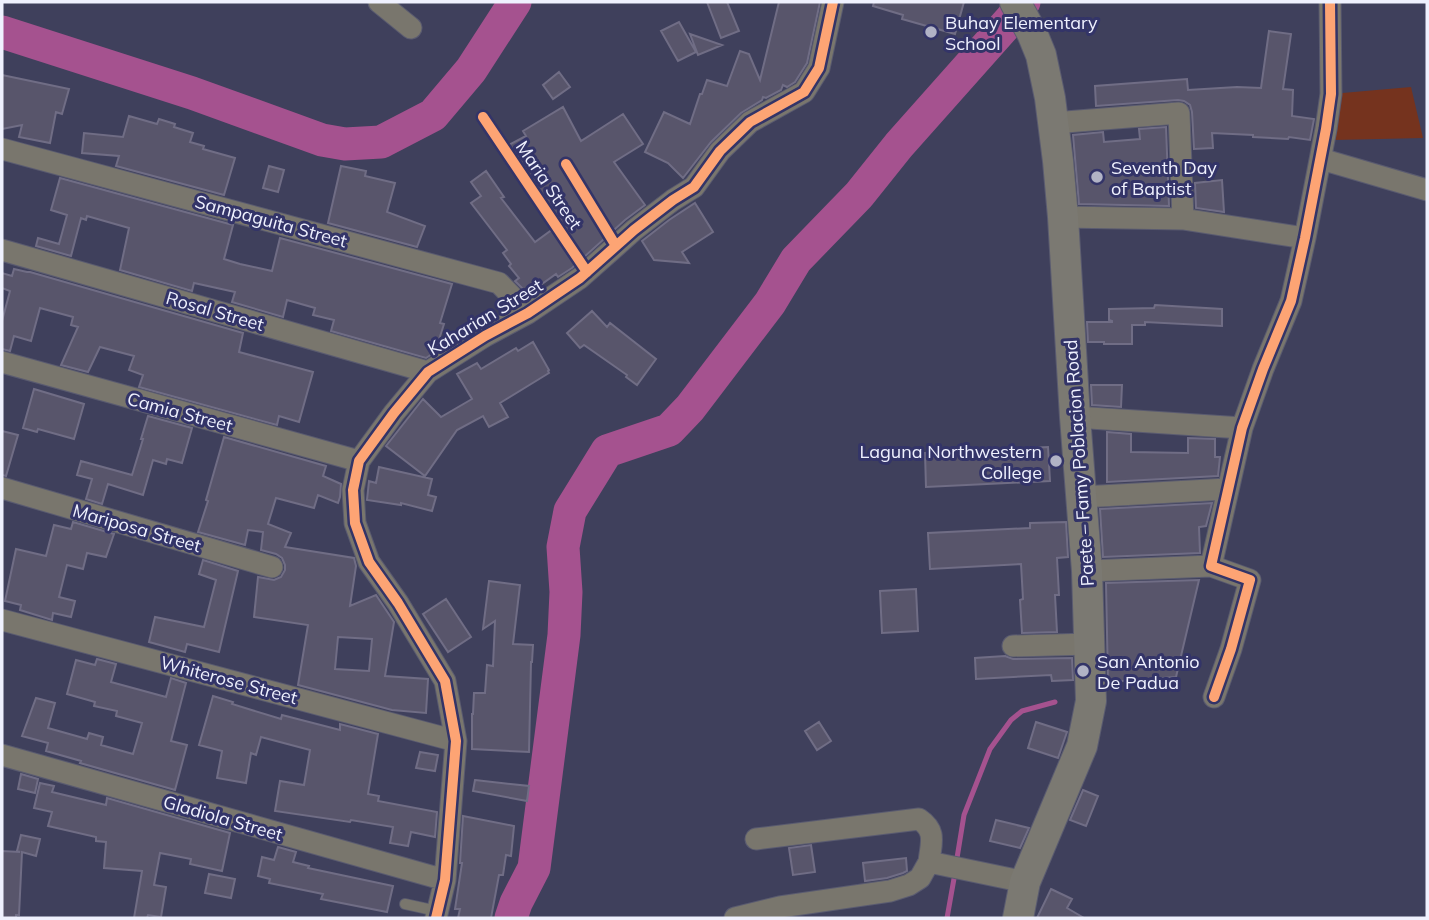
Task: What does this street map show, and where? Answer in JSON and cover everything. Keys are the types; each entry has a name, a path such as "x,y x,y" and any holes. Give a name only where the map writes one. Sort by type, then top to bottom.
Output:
{"main road":[{"name":"Paete – Famy Poblacion Road","path":"1016,2 1041,55 1053,123 1063,217 1087,571 1091,701 1082,746 1025,882 1018,918"}],"street":[{"path":"379,2 411,28"},
{"name":"Kaharian Street","path":"436,915 445,880 456,741 445,681 398,603 369,562 355,523 353,490 359,461 428,372 528,313 580,278 634,230 694,187 720,151 750,122 804,92 819,68 833,2"},
{"path":"1211,566 1241,428 1291,301 1305,238 1331,94 1330,2"},
{"path":"1053,123 1179,113 1183,219"},
{"name":"Sampaguita Street","path":"2,149 499,282 528,313"},
{"path":"1321,159 1427,190"},
{"path":"1063,217 1183,219 1305,238"},
{"name":"Rosal Street","path":"2,250 428,372"},
{"name":"Camia Street","path":"2,362 359,461"},
{"path":"1075,417 1241,428"},
{"name":"Mariposa Street","path":"2,488 272,567"},
{"path":"1082,497 1227,489"},
{"path":"1087,571 1211,566 1250,580 1231,649 1214,697"},
{"name":"Whiterose Street","path":"2,620 456,741"},
{"path":"1013,646 1090,644"},
{"name":"Gladiola Street","path":"2,755 445,880"},
{"path":"735,918 780,906 890,891 909,885 920,878 929,862 932,835 928,825 919,819 756,839"},
{"path":"929,862 1025,882"}],"lane":[{"path":"405,904 436,915"}],"shaded area":[{"path":"1411,87 1423,138 1334,140 1331,94"}],"building":[{"path":"707,2 727,2 739,31 721,38"},
{"path":"779,2 820,2 807,63 795,82 787,87 783,85 781,90 763,97 741,113 711,142 683,178 668,163 645,152 664,112 690,124 707,80 727,86 740,51 749,54 760,80"},
{"path":"874,2 964,2 955,34 902,19 903,15 873,6"},
{"path":"679,22 696,52 678,61 661,31"},
{"path":"1269,31 1291,34 1283,89 1293,90 1292,116 1314,119 1310,140 1212,133 1213,148 1194,149 1192,112 1190,105 1184,101 1096,106 1095,86 1187,79 1188,90 1261,88"},
{"path":"690,34 722,45 698,55"},
{"path":"559,72 570,87 553,99 543,85"},
{"path":"2,75 69,89 62,114 56,112 50,143 19,137 22,125 2,129"},
{"path":"563,107 581,141 623,114 643,144 614,162 645,205 572,268 558,277 556,274 528,294 515,281 519,278 503,253 507,250 471,203 481,196 471,182 486,171 504,197 501,198 535,242 557,226 507,146 526,136 523,131"},
{"path":"129,116 157,124 159,119 175,124 174,127 193,133 190,142 204,146 203,149 235,158 224,195 116,166 119,156 82,153 84,133 123,137"},
{"path":"1166,127 1169,206 1079,204 1073,135 1103,132 1104,142 1140,139 1139,129"},
{"path":"269,166 284,170 278,192 263,188"},
{"path":"341,166 366,171 365,176 395,183 387,212 425,226 417,247 328,223"},
{"path":"60,178 233,225 224,259 240,264 272,271 280,238 452,284 440,323 444,324 435,352 426,358 331,331 334,320 313,315 315,308 287,300 283,317 232,302 235,292 194,283 192,291 120,270 129,228 87,216 86,220 81,218 71,256 36,246 38,238 59,244 67,215 51,210"},
{"path":"1222,180 1224,212 1196,208 1195,183"},
{"path":"695,203 713,232 682,252 689,263 654,260 642,241"},
{"path":"14,269 243,333 239,352 313,372 299,422 279,416 277,425 139,387 143,375 129,370 134,356 100,347 88,372 61,365 78,327 71,325 73,317 40,308 31,341 14,336 10,351 2,349 2,321 10,291 2,288 2,273 12,276"},
{"path":"1155,305 1222,309 1222,326 1145,322 1145,325 1132,325 1132,344 1088,342 1087,322 1112,322 1109,320 1109,309 1154,308"},
{"path":"592,311 607,327 610,323 656,359 637,385 584,345 580,348 567,333"},
{"path":"533,342 549,373 500,403 508,417 489,427 483,416 457,430 425,476 386,446 423,399 441,417 472,399 457,374 477,363 481,369 516,348 518,351"},
{"path":"1091,385 1122,385 1121,407 1092,405"},
{"path":"34,389 84,404 74,439 38,429 37,432 23,428"},
{"path":"148,416 192,428 182,463 167,459 166,464 153,460 143,495 108,484 102,504 86,499 92,479 77,475 81,461 132,475"},
{"path":"2,431 18,435 6,476 2,475"},
{"path":"1107,432 1131,434 1131,452 1188,453 1188,438 1215,439 1215,457 1220,457 1218,476 1107,482"},
{"path":"224,437 326,466 323,476 341,484 338,503 318,495 314,508 276,498 268,524 291,533 285,547 354,558 356,566 350,606 376,595 394,622 385,676 428,679 426,713 392,710 298,685 308,625 254,617 258,577 274,580 281,577 285,570 282,558 261,550 263,532 248,530 245,545 198,532 208,501 206,500","holes":["338,637 372,639 369,671 335,669"]},
{"path":"1048,447 1050,481 926,487 925,453"},
{"path":"379,467 432,479 428,495 436,497 432,511 401,503 367,500 369,481 376,483"},
{"path":"1212,503 1206,526 1199,527 1200,553 1103,557 1100,509"},
{"path":"73,522 114,534 106,557 87,553 83,569 67,565 59,597 75,601 71,617 53,613 52,620 20,610 21,605 5,601 16,549 46,556 54,525 71,529"},
{"path":"1066,522 1068,557 1057,558 1057,632 1022,633 1021,564 930,569 928,533 1030,528 1030,523"},
{"path":"203,560 238,571 219,652 187,644 185,652 149,642 155,617 204,627 216,580 199,574"},
{"path":"1199,580 1176,677 1108,682 1106,583"},
{"path":"489,581 520,585 513,644 533,645 529,752 472,749 474,693 485,693 487,665 493,666 495,621 483,629"},
{"path":"916,589 918,631 882,633 880,591"},
{"path":"446,599 471,637 448,652 423,614"},
{"path":"1005,656 1013,659 1072,658 1073,680 1052,681 1051,675 976,679 975,658"},
{"path":"97,659 116,664 111,682 166,697 171,678 186,683 171,741 187,745 175,790 46,751 48,743 22,736 36,698 55,703 48,728 87,739 89,733 103,737 101,745 133,754 142,723 116,716 117,711 94,706 95,702 67,694 76,660 95,665"},
{"path":"213,696 281,719 282,715 340,730 340,724 378,734 368,794 379,796 378,801 437,812 435,837 411,832 408,846 390,843 393,827 275,811 280,781 304,785 310,750 261,737 256,755 251,753 246,783 217,778 222,751 199,745"},
{"path":"819,722 831,741 817,750 805,731"},
{"path":"1036,722 1067,732 1058,758 1028,748"},
{"path":"420,752 438,755 435,771 416,768"},
{"path":"21,774 38,779 35,793 18,789"},
{"path":"475,780 529,786 527,801 473,791"},
{"path":"40,783 54,786 52,792 106,805 107,798 230,833 222,871 190,864 191,859 160,853 154,885 166,887 161,917 148,915 147,918 134,918 142,871 104,868 106,842 96,841 96,837 48,826 52,812 34,808"},
{"path":"1083,790 1098,796 1086,826 1070,820"},
{"path":"463,816 514,826 511,856 506,855 503,875 499,875 491,918 458,918 460,909 455,909 462,863"},
{"path":"996,820 1029,828 1020,848 990,841"},
{"path":"21,835 40,839 36,856 22,852 19,915 16,915 16,918 2,918 2,851 20,852 17,851"},
{"path":"811,845 815,872 793,875 789,848"},
{"path":"278,847 296,852 293,862 309,866 308,868 393,886 387,912 321,899 323,894 269,883 270,879 258,876 262,857 274,860"},
{"path":"906,858 907,871 887,878 865,881 863,863"},
{"path":"209,874 235,879 231,898 205,893"},
{"path":"1051,889 1072,899 1067,908 1084,918 1037,918"}],"waterway":[{"path":"2,32 192,93 322,140 345,144 381,142 433,115 471,70 515,2"},
{"path":"511,918 534,868 564,635 566,592 563,547 570,511 607,451 669,430 690,408 770,303 796,260 859,195 1024,2"},
{"path":"957,858 964,815 990,749 1011,720 1022,711 1055,702"},
{"path":"947,918 955,873"}],"cycle path":[{"path":"436,918 445,880 456,741 445,681 398,603 369,562 355,523 353,490 359,461 428,372 528,313 580,278 634,230 694,187 720,151 750,122 804,92 819,68 833,2"},
{"path":"1214,697 1231,649 1250,580 1211,566 1242,428 1291,301 1305,238 1331,94 1330,2"},
{"name":"Maria Street","path":"483,117 587,272"},
{"name":"Maria Street","path":"566,164 616,246"}],"place":[{"name":"Buhay Elementary School","path":"931,32"},
{"name":"Seventh Day of Baptist","path":"1097,177"},
{"name":"Laguna Northwestern College","path":"1056,461"},
{"name":"San Antonio De Padua","path":"1083,671"}]}
